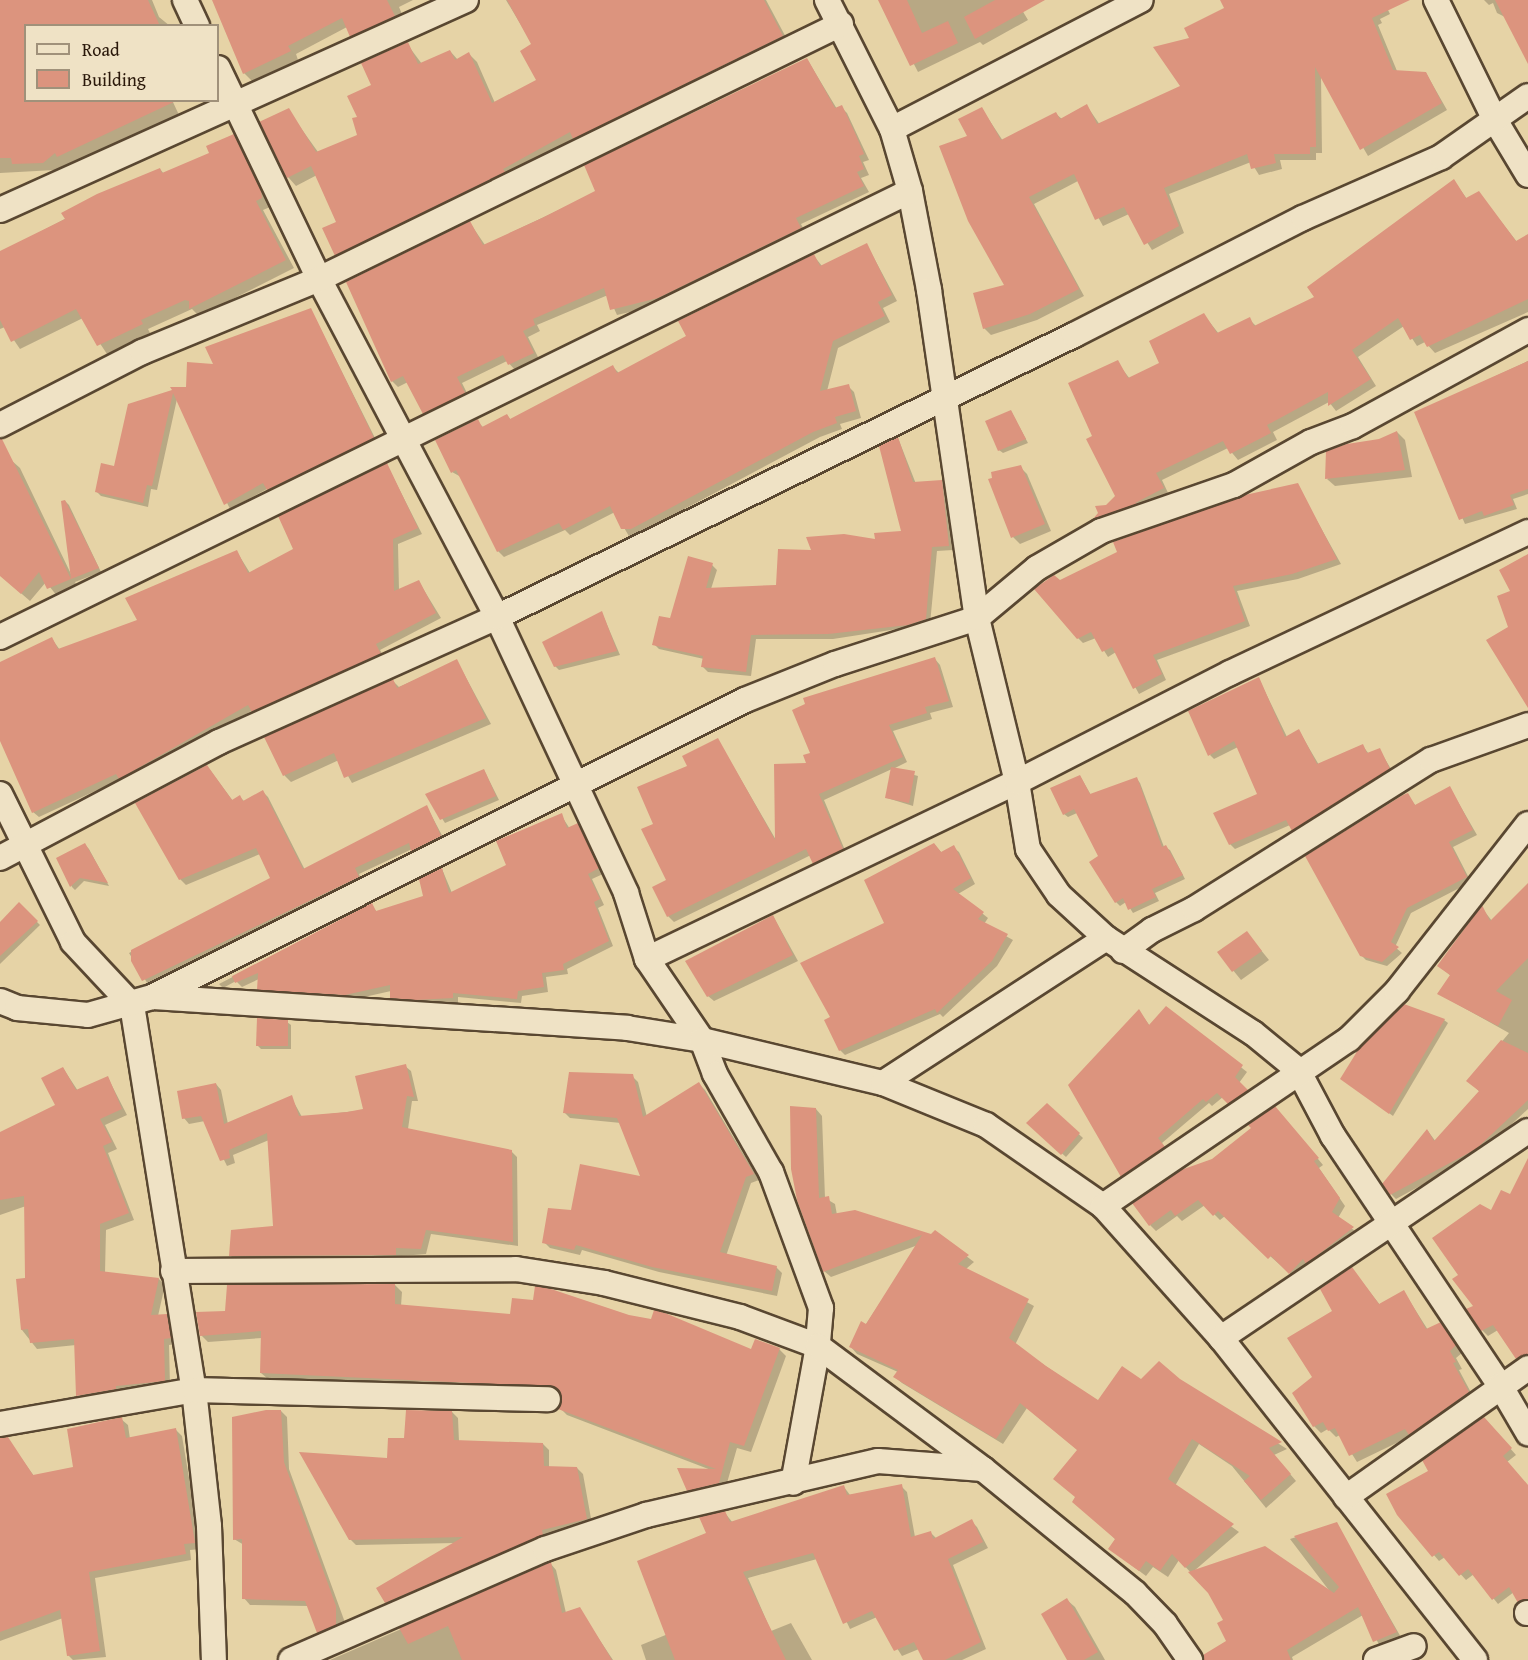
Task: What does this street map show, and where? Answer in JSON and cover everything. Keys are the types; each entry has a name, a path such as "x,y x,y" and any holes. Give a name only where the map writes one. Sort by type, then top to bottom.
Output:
{"street":[{"path":"185,0 196,24"},
{"path":"0,210 466,0"},
{"path":"827,0 892,129 910,191 929,290 977,618 1017,782 1028,849 1059,895 1114,945 1253,1033 1298,1070 1333,1136 1389,1224 1500,1385 1528,1433"},
{"path":"892,129 1141,0"},
{"path":"1436,0 1495,120 1528,175"},
{"path":"0,425 142,352 319,279 841,24"},
{"path":"219,70 319,279 497,617 626,893 647,960 702,1040 715,1074 771,1172 798,1240 821,1308 818,1346 793,1483"},
{"path":"0,858 219,742 497,617 839,451 943,396 1074,335 1303,218 1441,157 1528,96"},
{"path":"0,637 910,191"},
{"path":"0,1001 17,1008 87,1015 142,1001 575,783 746,700 835,664 977,618 1037,568 1101,531 1234,484 1311,442 1353,426 1528,330"},
{"path":"647,960 1017,782 1230,673 1528,532"},
{"path":"883,1083 1114,945 1152,930 1194,909 1431,760 1528,725"},
{"path":"0,794 73,942 142,1001 627,1028 702,1040 883,1083 986,1125 1103,1206 1221,1338 1476,1660"},
{"path":"1103,1206 1298,1070 1349,1039 1397,991 1528,824"},
{"path":"142,1001 173,1271 194,1390 209,1526 214,1660"},
{"path":"1221,1338 1528,1131"},
{"path":"173,1271 516,1269 615,1286 740,1317 818,1346 983,1469 1135,1593 1165,1624 1190,1660"},
{"path":"1346,1497 1500,1385 1528,1368"},
{"path":"2,1417 194,1390 548,1399"},
{"path":"291,1660 545,1549 646,1515 793,1483 878,1461 983,1469"},
{"path":"1376,1660 1414,1646"}],"building":[{"path":"0,0 148,0 159,24 24,24 24,102 174,102 57,157 55,153 43,163 12,164 11,158 0,158"},
{"path":"212,0 387,0 395,16 350,37 342,18 288,46 291,51 243,74"},
{"path":"507,0 764,0 783,36 573,139 570,132 503,169 505,172 335,256 322,228 336,222 311,166 287,178 259,122 289,108 316,152 357,135 352,118 357,117 347,96 371,85 361,63 408,42 418,64 450,50 455,60 469,52 492,103 536,80 520,51 531,44"},
{"path":"878,0 907,0 922,33 948,21 958,43 910,66"},
{"path":"995,0 1045,0 975,39 964,17"},
{"path":"1220,0 1410,0 1372,18 1393,70 1426,72 1442,103 1360,150 1315,67 1316,147 1310,147 1310,154 1274,154 1276,163 1251,169 1247,154 1164,188 1179,226 1144,245 1124,207 1095,220 1074,174 1029,197 1079,289 1030,314 983,329 973,293 1004,285 968,221 939,146 967,136 958,119 982,107 1001,140 1056,112 1060,119 1087,104 1097,124 1180,86 1153,47 1189,38 1184,28 1224,8"},
{"path":"1495,0 1528,0 1528,64"},
{"path":"807,58 835,108 842,105 855,133 864,154 859,156 864,169 857,172 864,186 796,218 801,228 658,298 610,310 604,288 533,319 535,325 523,331 534,353 508,365 503,355 457,377 465,393 423,414 403,376 391,382 346,282 470,221 483,245 542,218 595,191 584,165"},
{"path":"234,134 261,191 262,198 256,201 286,260 189,309 189,301 185,300 141,320 143,324 97,346 76,309 11,342 0,320 0,251 65,219 61,213 97,194 160,168 162,173 209,153 206,146"},
{"path":"1454,179 1466,198 1479,191 1516,241 1528,234 1528,299 1427,347 1420,335 1410,340 1398,318 1352,350 1371,379 1328,406 1328,392 1267,425 1271,433 1230,454 1223,441 1156,473 1164,488 1135,503 1139,503 1093,519 1098,513 1095,506 1106,505 1115,496 1086,439 1092,436 1068,383 1118,360 1128,378 1159,363 1149,341 1204,313 1217,333 1250,317 1254,326 1314,297 1307,287"},
{"path":"867,243 892,295 878,302 885,316 833,341 820,391 849,384 856,411 835,417 837,423 813,432 631,529 621,529 610,506 563,530 559,523 497,552 456,470 451,473 435,440 478,419 482,427 507,414 510,419 613,365 617,373 686,336 678,321 814,254 820,266"},
{"path":"311,308 374,438 267,490 263,483 224,505 173,393 152,486 147,485 143,503 95,492 101,463 114,466 128,404 172,390 170,387 186,387 187,362 213,364 205,347"},
{"path":"1528,361 1528,489 1510,495 1514,505 1484,516 1482,511 1459,520 1414,412"},
{"path":"1011,410 1026,439 998,451 985,421"},
{"path":"1397,431 1405,470 1325,479 1326,451 1347,444 1379,439"},
{"path":"898,437 913,482 942,480 949,546 932,547 926,619 908,625 828,634 751,635 746,672 701,667 703,656 652,645 659,616 670,618 688,556 713,563 706,588 776,585 778,549 811,550 806,537 844,534 875,539 874,533 901,531 879,446"},
{"path":"0,439 71,579 47,589 39,572 21,594 0,576"},
{"path":"387,463 418,528 393,539 394,591 419,580 436,613 376,644 381,654 252,712 248,705 119,779 116,774 32,813 0,741 0,662 52,637 58,649 137,620 125,598 237,550 248,573 293,549 278,516"},
{"path":"1021,465 1045,524 1011,538 988,479 992,478 991,472"},
{"path":"1298,483 1337,559 1292,574 1233,586 1245,621 1153,655 1162,674 1133,689 1112,647 1102,652 1091,632 1077,639 1034,589 1054,575 1060,580 1117,552 1113,542 1245,495"},
{"path":"65,500 99,568 71,579 61,501"},
{"path":"1528,554 1528,708 1486,640 1508,627 1497,596 1510,591 1499,570"},
{"path":"602,611 617,651 554,667 542,642"},
{"path":"935,657 949,701 925,707 927,713 889,725 903,757 819,794 843,849 813,864 806,849 667,917 652,887 666,880 641,829 653,824 637,787 687,766 682,756 718,738 775,840 774,764 806,763 803,755 810,753 792,710 805,704 803,698"},
{"path":"457,659 486,718 344,778 334,753 283,776 264,737 393,679 397,688"},
{"path":"1259,677 1285,737 1299,729 1317,764 1363,744 1367,753 1380,748 1390,769 1292,831 1286,820 1229,845 1213,813 1257,794 1234,741 1208,756 1188,711"},
{"path":"207,765 232,800 240,795 243,801 263,790 303,869 427,805 441,836 411,851 409,843 355,868 359,877 142,981 131,961 131,950 270,878 256,848 179,880 135,803"},
{"path":"891,767 915,771 909,803 885,798"},
{"path":"484,769 496,796 440,820 425,794"},
{"path":"1080,775 1090,794 1137,777 1162,847 1166,845 1183,875 1152,889 1156,897 1128,910 1123,898 1115,903 1089,862 1098,856 1074,809 1063,815 1050,788"},
{"path":"1450,786 1473,830 1449,842 1467,877 1407,908 1391,942 1399,947 1382,962 1360,956 1305,856 1403,795 1408,793 1415,805"},
{"path":"562,813 567,828 578,823 599,868 588,874 600,899 594,902 609,941 563,964 564,970 542,973 544,987 518,991 517,999 453,993 453,998 415,1000 390,998 390,985 345,995 257,990 258,973 235,983 232,976 372,903 376,911 423,896 419,879 442,868 449,893 506,865 496,841"},
{"path":"85,843 108,883 80,878 70,887 56,858"},
{"path":"934,843 941,852 954,845 971,878 953,889 984,912 978,919 1008,934 992,961 937,1013 935,1009 839,1051 824,1020 830,1017 800,963 884,923 864,880"},
{"path":"1528,883 1528,958 1496,991 1512,1000 1498,1026 1437,994 1450,975 1437,966 1482,905 1490,921"},
{"path":"19,902 38,921 0,956 0,922"},
{"path":"773,915 793,955 707,997 685,961"},
{"path":"1247,931 1262,951 1232,972 1217,952"},
{"path":"1404,1004 1445,1019 1389,1114 1340,1079 1358,1050"},
{"path":"1166,1006 1243,1065 1235,1077 1248,1090 1228,1104 1217,1093 1206,1102 1203,1099 1158,1138 1165,1147 1121,1177 1068,1085 1139,1009 1149,1025"},
{"path":"257,1018 288,1020 288,1046 256,1046"},
{"path":"1501,1040 1528,1053 1528,1100 1476,1149 1390,1195 1382,1184 1427,1129 1434,1141 1479,1091 1466,1081"},
{"path":"406,1064 414,1097 407,1096 402,1127 512,1150 513,1242 426,1230 421,1249 396,1248 396,1255 229,1256 231,1230 273,1226 267,1133 229,1150 230,1158 220,1161 201,1116 182,1119 177,1091 216,1083 224,1124 292,1095 299,1116 347,1112 363,1109 355,1076"},
{"path":"63,1067 76,1090 108,1076 122,1109 100,1119 112,1142 103,1146 129,1213 100,1224 100,1271 159,1278 151,1315 167,1314 171,1338 164,1339 165,1381 116,1386 116,1389 76,1396 74,1339 30,1343 28,1329 21,1330 16,1279 25,1278 24,1196 0,1200 0,1132 55,1105 41,1078"},
{"path":"569,1072 633,1074 643,1117 699,1082 754,1174 746,1177 720,1252 777,1266 772,1291 652,1267 576,1245 574,1250 542,1243 548,1208 571,1210 580,1164 640,1176 617,1118 563,1113"},
{"path":"1047,1103 1080,1133 1061,1155 1026,1123"},
{"path":"790,1106 816,1108 819,1198 829,1196 832,1214 855,1210 931,1234 935,1230 969,1255 958,1264 1029,1299 1009,1338 1046,1366 1098,1400 1122,1366 1141,1379 1159,1361 1180,1379 1282,1442 1269,1448 1291,1474 1261,1500 1244,1481 1250,1476 1192,1439 1168,1479 1234,1524 1185,1568 1172,1554 1160,1571 1146,1561 1139,1571 1108,1549 1115,1539 1072,1502 1075,1497 1053,1479 1077,1450 1020,1403 996,1439 893,1377 898,1370 849,1347 861,1321 866,1324 922,1235 823,1272 797,1200 791,1169"},
{"path":"1275,1106 1319,1158 1314,1161 1340,1198 1332,1212 1354,1227 1306,1264 1303,1259 1289,1274 1271,1256 1268,1259 1218,1211 1213,1216 1198,1200 1175,1216 1171,1210 1149,1226 1132,1203 1181,1170 1212,1159 1251,1128 1248,1125"},
{"path":"1528,1158 1528,1354 1516,1359 1493,1325 1481,1331 1466,1309 1473,1306 1452,1279 1458,1275 1432,1238 1480,1204 1491,1210 1501,1190 1510,1194"},
{"path":"1352,1267 1379,1304 1404,1290 1426,1329 1441,1322 1456,1345 1450,1351 1456,1362 1453,1363 1469,1392 1409,1435 1405,1429 1349,1456 1335,1428 1328,1431 1323,1422 1313,1427 1292,1393 1312,1377 1287,1338 1332,1311 1320,1289"},
{"path":"395,1284 395,1304 510,1314 512,1298 533,1300 535,1286 551,1289 629,1315 651,1319 654,1310 665,1313 751,1349 755,1339 780,1348 744,1446 730,1442 719,1483 687,1491 677,1468 716,1469 558,1409 562,1399 555,1387 260,1373 261,1331 200,1336 196,1312 225,1311 227,1285"},
{"path":"266,1410 281,1410 284,1462 336,1606 336,1625 317,1633 305,1601 242,1599 242,1539 233,1540 232,1417"},
{"path":"406,1410 452,1411 454,1440 543,1443 544,1466 577,1467 587,1519 542,1530 543,1535 385,1603 376,1588 463,1537 349,1540 299,1452 387,1458 388,1438 404,1438"},
{"path":"122,1417 126,1438 176,1428 195,1543 184,1544 186,1554 89,1572 100,1651 67,1656 60,1610 0,1632 0,1438 8,1437 33,1475 73,1467 67,1429"},
{"path":"1484,1417 1512,1448 1503,1456 1528,1485 1528,1599 1518,1603 1509,1587 1492,1600 1468,1569 1459,1576 1439,1552 1432,1557 1397,1515 1386,1494 1428,1471 1422,1460"},
{"path":"902,1484 911,1537 931,1531 933,1539 972,1519 983,1542 948,1559 981,1642 945,1660 923,1660 914,1642 894,1651 872,1611 843,1624 813,1553 743,1572 786,1660 675,1660 637,1561 706,1533 699,1517 725,1511 730,1522 844,1485 847,1495"},
{"path":"1337,1522 1397,1632 1373,1642 1358,1607 1287,1650 1291,1660 1204,1660 1203,1655 1226,1641 1217,1623 1223,1620 1208,1593 1188,1572 1265,1546 1334,1593 1339,1587 1294,1536"},
{"path":"551,1562 562,1613 580,1607 612,1660 462,1660 448,1626 408,1644 399,1628"},
{"path":"1067,1598 1098,1652 1084,1660 1067,1660 1041,1614"}]}
